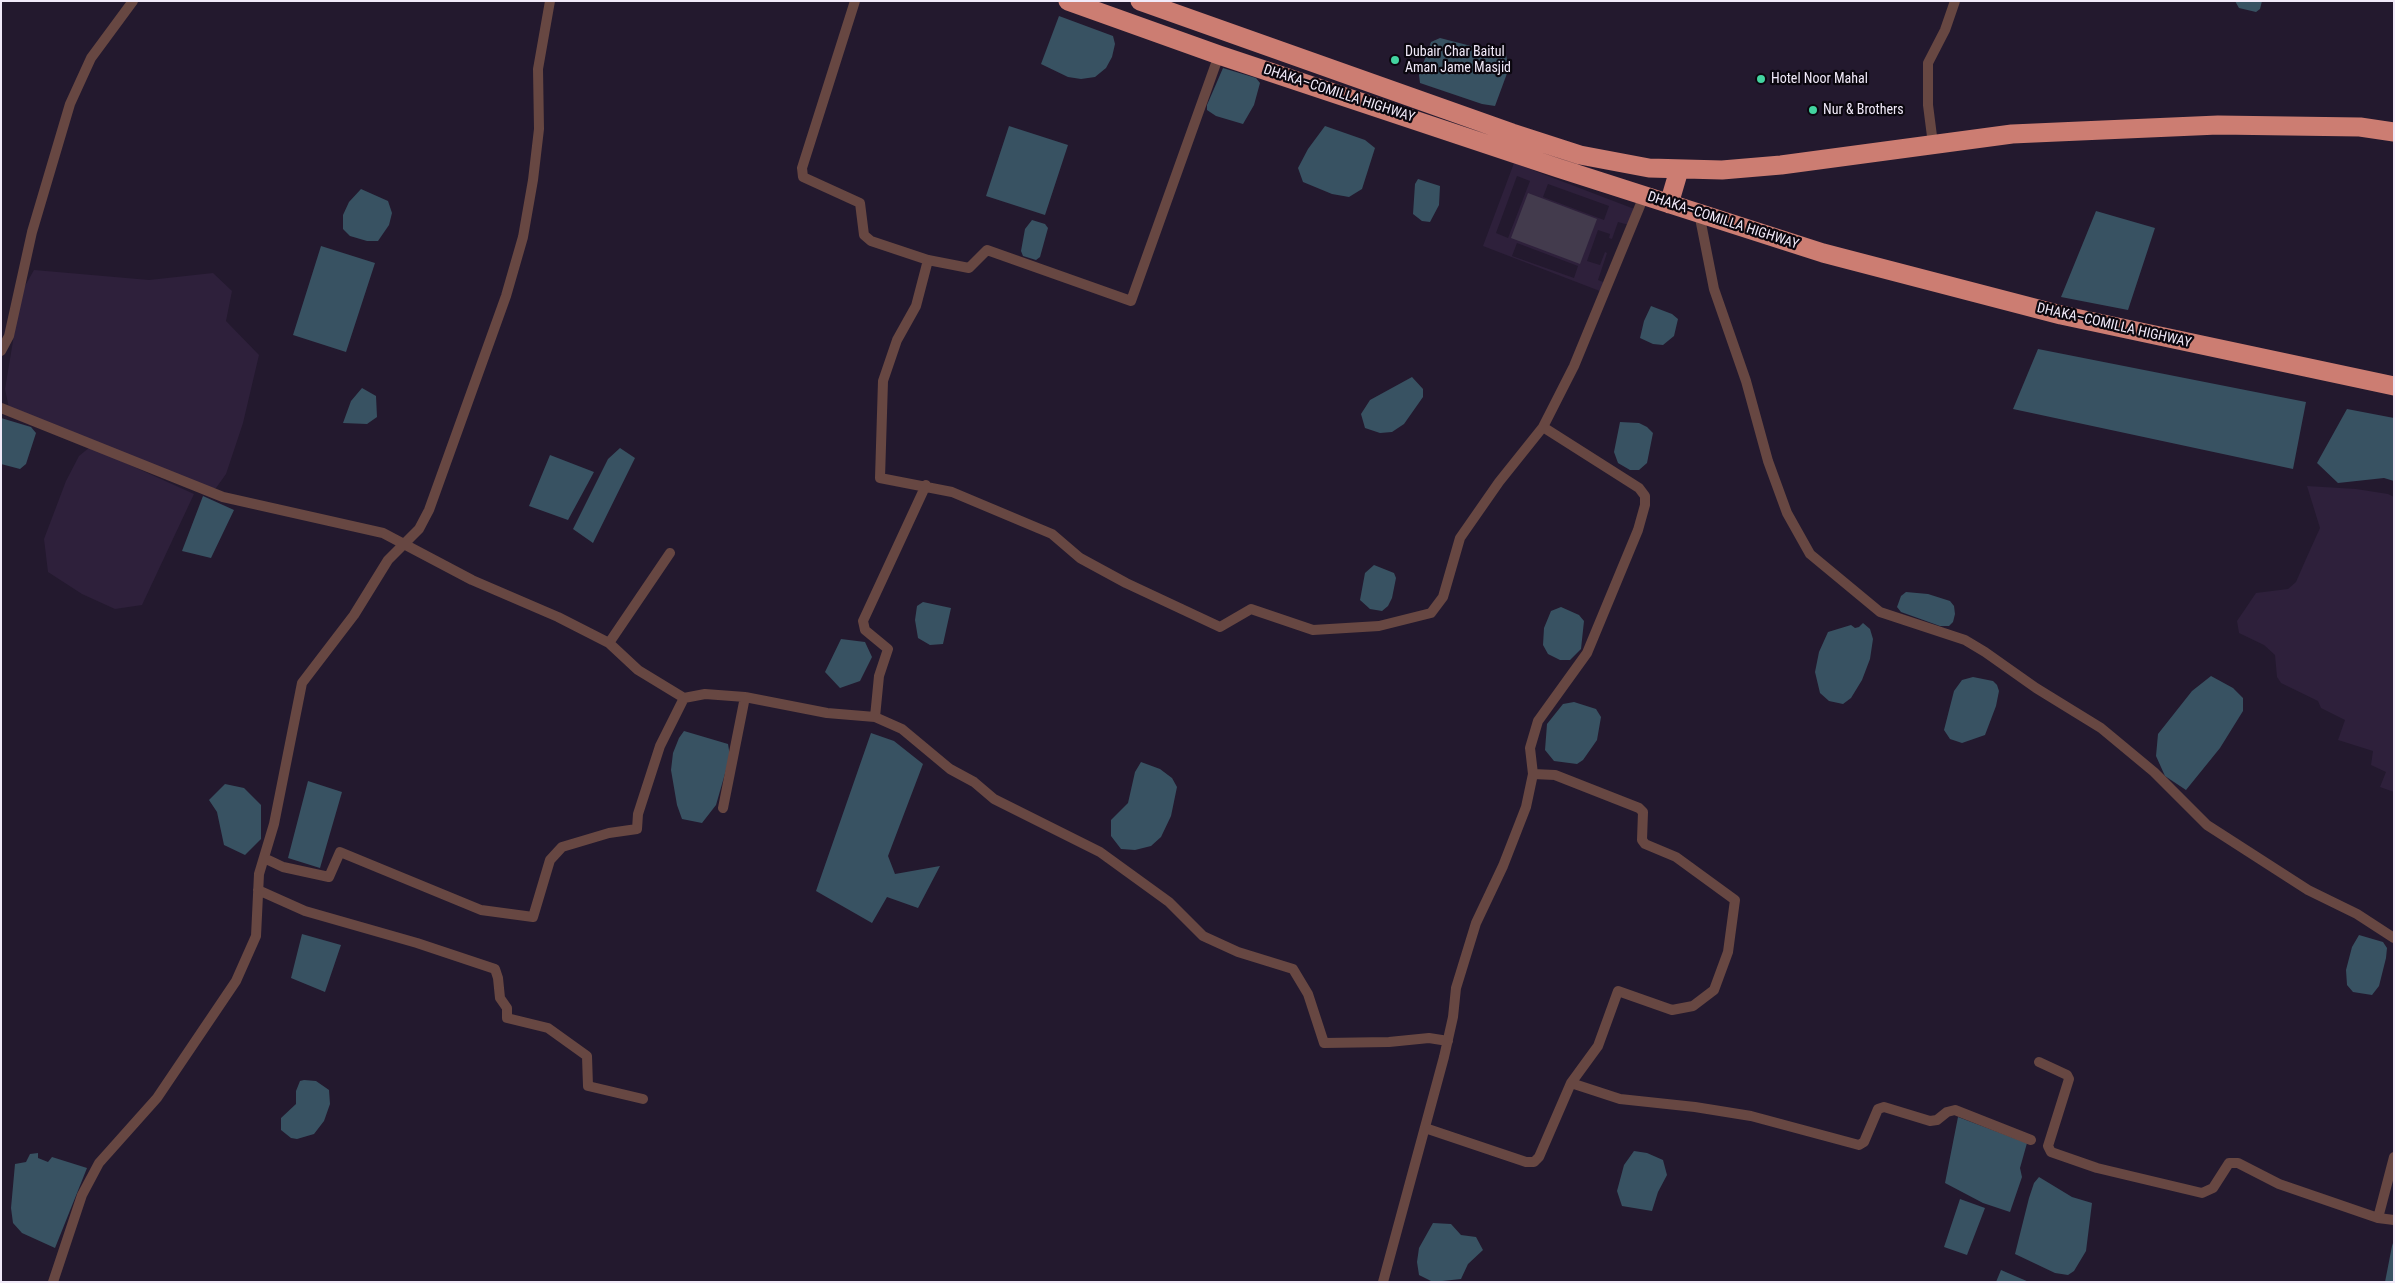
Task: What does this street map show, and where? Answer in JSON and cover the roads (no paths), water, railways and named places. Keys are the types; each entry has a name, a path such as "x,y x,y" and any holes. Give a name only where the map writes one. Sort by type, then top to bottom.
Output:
{"highway":[{"name":"DHAKA–COMILLA HIGHWAY","path":"1068,1 1219,55 1644,196 1823,253 2061,316 2394,386"},
{"name":"DHAKA–COMILLA HIGHWAY","path":"1140,1 1512,134 1580,155 1649,168 1722,170 1781,165 2012,134 2218,125 2360,127 2394,132"},
{"path":"1644,196 1649,168"},
{"path":"1669,204 1679,170"}],"street":[{"path":"1,351 9,336 32,232 70,104 91,58 134,1"},
{"path":"53,1282 82,1196 99,1163 158,1098 236,982 256,936 259,874 274,824 302,683 354,615 388,560 419,529 429,510 506,296 523,237 533,180 538,129 538,69 550,1"},
{"path":"854,1 802,168 803,177 860,203 867,239 928,260 969,268 986,250 1131,301 1219,55"},
{"path":"1933,144 1928,105 1928,63 1945,30 1956,1"},
{"path":"928,260 916,306 897,340 884,381 879,475 884,479 926,485 952,492 1052,534 1080,558 1126,583 1220,627 1251,609 1313,630 1379,626 1431,613 1443,597 1460,538 1499,482 1543,426 1574,366 1644,196"},
{"path":"1699,213 1714,289 1746,381 1768,461 1787,513 1810,554 1880,612 1965,640 2036,688 2101,728 2154,772 2206,825 2308,890 2358,914 2394,938"},
{"path":"1,408 223,497 383,533 472,580 558,617 609,643 638,670 684,698 705,694 745,697 827,714 875,717 902,729 950,769 974,782 994,799 1100,852 1168,902 1202,936 1238,952 1293,969 1308,994 1324,1043 1388,1042 1429,1038 1448,1041"},
{"path":"1383,1282 1448,1041 1456,988 1476,923 1510,849 1526,807 1533,774 1530,748 1538,721 1587,653 1638,530 1645,496 1639,488 1593,457 1565,442 1543,426"},
{"path":"875,717 879,676 888,649 865,630 863,621 926,485"},
{"path":"609,643 670,553"},
{"path":"723,808 745,697"},
{"path":"264,858 283,867 329,877 340,852 481,910 533,917 550,860 562,847 609,833 637,829 638,814 660,746 684,698"},
{"path":"1425,1128 1526,1162 1534,1162 1539,1157 1571,1083 1598,1046 1618,991 1672,1010 1693,1006 1714,990 1728,952 1735,900 1676,857 1645,844 1642,840 1643,812 1639,808 1555,775 1533,774"},
{"path":"258,890 305,910 417,943 495,969 500,998 507,1008 507,1018 548,1028 587,1056 588,1086 643,1099"},
{"path":"2039,1062 2069,1076 2048,1146 2051,1152 2097,1168 2202,1193 2213,1188 2230,1163 2238,1163 2279,1184 2378,1218 2394,1220"},
{"path":"1571,1083 1620,1099 1751,1116 1859,1145 1864,1142 1878,1109 1884,1107 1930,1121 1937,1120 1947,1112 1955,1110 2031,1140"},
{"path":"2378,1218 2394,1157"}],"water":[{"path":"2235,1 2262,1 2260,9 2256,12 2239,8"},
{"path":"1059,16 1113,36 1115,44 1112,57 1106,68 1095,77 1081,79 1068,77 1041,64"},
{"path":"1440,38 1506,55 1509,68 1495,106 1482,104 1420,83 1419,75 1431,42"},
{"path":"1223,68 1256,78 1260,83 1254,105 1243,124 1216,116 1207,110 1207,105"},
{"path":"1009,126 1068,145 1045,215 986,196"},
{"path":"1325,126 1365,140 1375,148 1362,189 1349,197 1332,194 1303,182 1298,168 1308,149"},
{"path":"1418,179 1440,186 1439,205 1430,222 1422,221 1413,214 1415,184"},
{"path":"361,189 388,201 392,213 389,225 378,241 367,241 350,236 343,229 343,215 349,202"},
{"path":"2096,211 2155,228 2128,310 2061,297"},
{"path":"1032,220 1045,224 1048,228 1040,257 1036,260 1023,256 1021,251 1025,229"},
{"path":"321,246 375,263 346,352 293,335"},
{"path":"1651,306 1672,314 1678,319 1674,336 1663,345 1653,344 1640,338 1644,321"},
{"path":"2038,349 2306,402 2293,469 2013,409"},
{"path":"1412,377 1423,389 1423,397 1404,424 1392,432 1380,433 1365,428 1361,414 1370,400"},
{"path":"362,388 376,396 377,417 367,424 343,423 351,401"},
{"path":"2347,409 2394,418 2394,481 2384,478 2338,483 2317,463"},
{"path":"1,418 31,427 36,433 26,464 20,469 1,464"},
{"path":"1620,422 1639,423 1653,433 1647,463 1639,470 1630,470 1618,463 1614,452"},
{"path":"620,448 635,458 593,543 573,529 608,459"},
{"path":"550,455 594,472 568,520 529,506"},
{"path":"203,496 234,510 211,558 182,551"},
{"path":"1374,565 1394,573 1396,578 1392,598 1388,606 1382,611 1370,609 1360,600 1365,573"},
{"path":"1906,592 1928,594 1950,601 1954,606 1953,622 1949,626 1940,626 1901,612 1897,607 1901,596"},
{"path":"923,602 951,608 943,644 930,645 918,638 915,620 917,606"},
{"path":"1561,607 1579,615 1584,621 1581,649 1570,660 1560,660 1548,654 1543,645 1544,628 1551,611"},
{"path":"1863,623 1870,629 1873,639 1870,659 1862,680 1851,698 1843,704 1829,701 1820,693 1815,672 1819,652 1828,632 1851,625 1855,628 1859,627"},
{"path":"841,639 865,642 872,657 860,681 840,688 825,672"},
{"path":"2211,676 2233,688 2243,698 2243,711 2220,748 2186,790 2165,776 2156,756 2158,734 2192,691"},
{"path":"1973,677 1993,681 1999,691 1996,706 1985,735 1962,743 1950,739 1944,730 1954,691 1962,680"},
{"path":"1574,702 1596,709 1601,717 1597,740 1583,760 1577,764 1554,761 1545,750 1547,724 1563,704"},
{"path":"684,731 728,744 730,756 716,805 702,823 682,819 677,805 671,770 673,753"},
{"path":"871,733 894,741 923,764 888,856 895,874 940,866 918,908 887,897 872,923 816,891"},
{"path":"1141,762 1160,769 1172,778 1177,787 1171,816 1161,837 1151,846 1135,850 1121,849 1111,836 1111,820 1128,803 1135,772"},
{"path":"308,781 342,792 320,868 288,858"},
{"path":"225,784 244,788 261,805 261,839 245,855 224,845 217,812 209,800"},
{"path":"302,934 341,945 325,992 291,978"},
{"path":"2359,935 2383,942 2387,948 2379,986 2372,995 2353,992 2347,985 2346,970 2352,947"},
{"path":"300,1081 316,1081 329,1090 330,1104 324,1121 314,1134 297,1139 291,1138 281,1130 281,1118 296,1104 296,1091"},
{"path":"1958,1117 2027,1143 2020,1168 2022,1177 2010,1212 1983,1203 1945,1183"},
{"path":"1634,1151 1647,1153 1663,1160 1667,1175 1658,1192 1652,1211 1622,1206 1617,1191 1624,1165"},
{"path":"38,1153 38,1158 48,1162 52,1157 87,1168 55,1248 22,1233 13,1223 11,1208 15,1164 26,1162 30,1154"},
{"path":"2039,1177 2072,1197 2092,1203 2086,1251 2074,1271 2068,1275 2055,1273 2015,1254 2029,1198 2034,1183"},
{"path":"1960,1199 1985,1208 1967,1255 1944,1247"},
{"path":"1433,1223 1451,1224 1461,1235 1476,1237 1483,1250 1468,1264 1461,1279 1433,1282 1419,1275 1417,1262 1419,1248"},
{"path":"2394,1240 2394,1282 2385,1282 2392,1246"},
{"path":"2001,1270 2029,1282 1996,1282"}],"place":[{"name":"Dubair Char Baitul Aman Jame Masjid","path":"1395,60"},
{"name":"Hotel Noor Mahal","path":"1761,79"},
{"name":"Nur & Brothers","path":"1813,110"}]}
